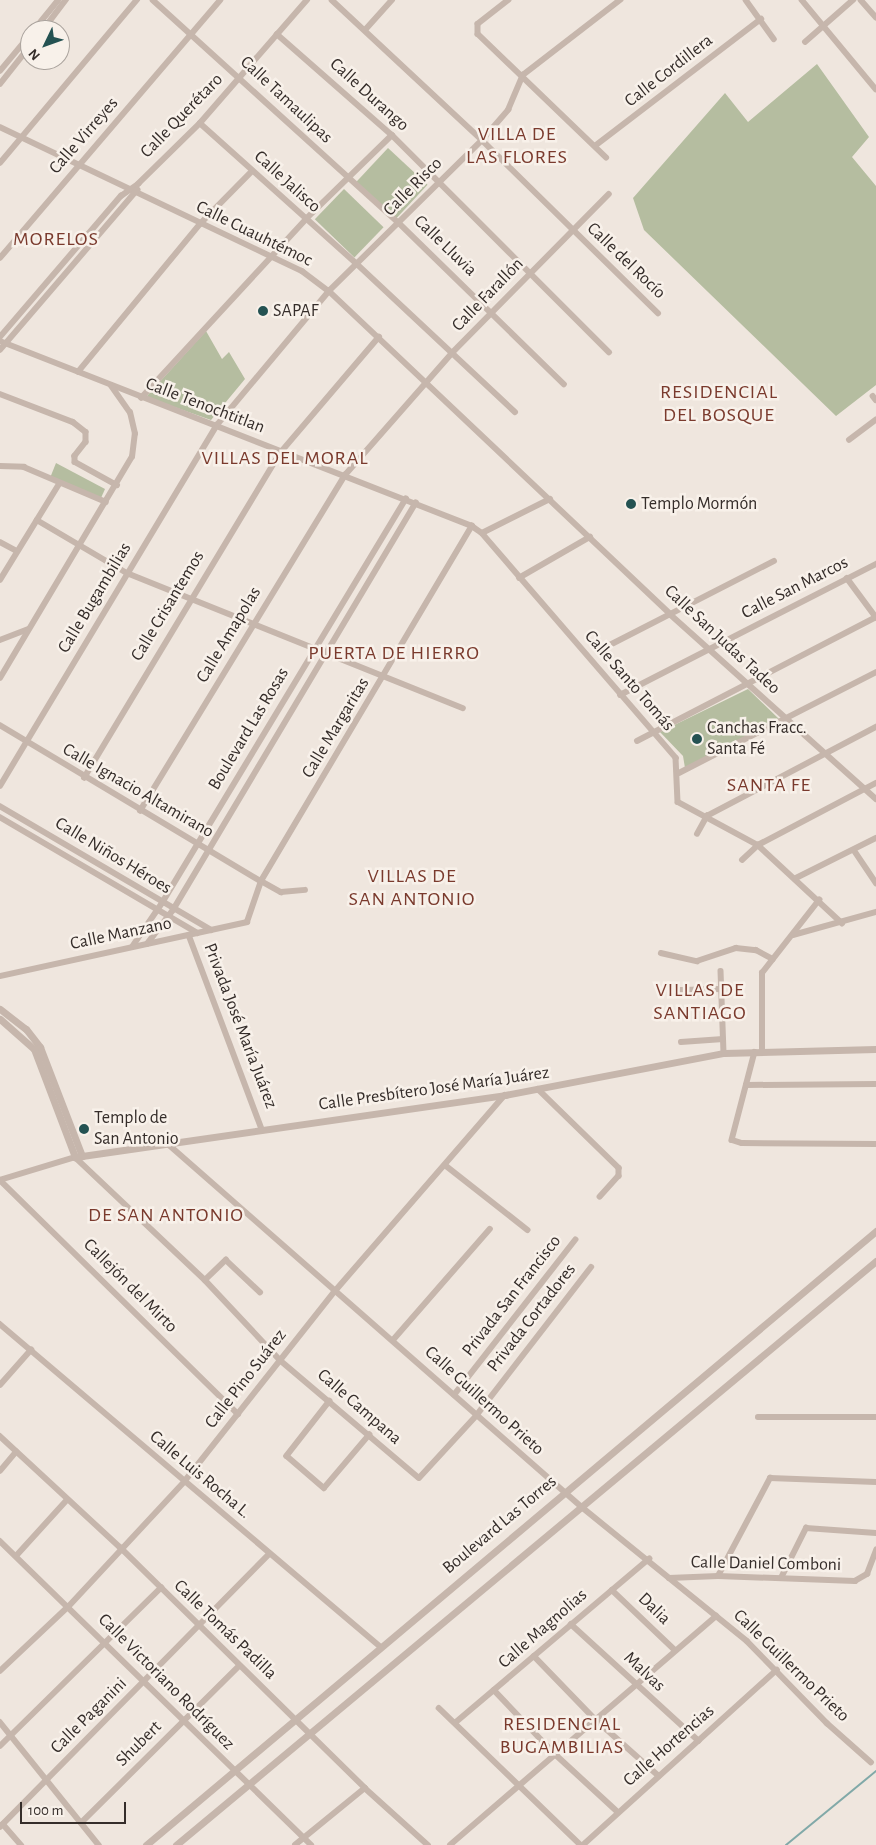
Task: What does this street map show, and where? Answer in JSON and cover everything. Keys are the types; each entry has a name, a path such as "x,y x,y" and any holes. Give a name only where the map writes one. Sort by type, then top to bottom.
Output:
{"street":[{"path":"42,20 58,0"},
{"path":"51,20 66,0"},
{"path":"0,163 137,0"},
{"name":"Calle Tamaulipas","path":"153,0 398,222"},
{"name":"Calle Virreyes","path":"0,258 220,0"},
{"name":"Calle Querétaro","path":"128,189 138,184 200,123 307,0"},
{"name":"Calle del Rocío","path":"332,0 482,140 658,314"},
{"path":"365,30 392,0"},
{"path":"509,0 476,29 606,157"},
{"path":"522,75 620,0"},
{"path":"746,0 774,39"},
{"path":"802,0 876,89"},
{"path":"804,42 853,0"},
{"path":"861,0 876,17"},
{"name":"Calle Cordillera","path":"595,146 761,20"},
{"name":"Calle Durango","path":"278,34 392,134 609,352"},
{"path":"0,71 20,46"},
{"path":"0,84 20,59"},
{"name":"Calle Risco","path":"329,291 356,262 482,140 508,110 522,75"},
{"name":"Calle Jalisco","path":"200,123 356,262 516,412"},
{"name":"Calle Cuauhtémoc","path":"0,127 80,164 269,258 302,271 329,291 550,499"},
{"path":"141,398 306,219 392,134"},
{"path":"78,372 200,224 252,171"},
{"name":"Calle Querétaro","path":"136,193 138,184"},
{"path":"0,337 128,189"},
{"path":"0,350 3,342 136,193"},
{"name":"Calle Farallón","path":"345,475 452,353 608,194"},
{"name":"Calle Lluvia","path":"398,222 564,384"},
{"name":"Calle Bugambilias","path":"0,786 216,425 329,291"},
{"name":"Calle Crisantemos","path":"84,778 189,600 281,452 379,338"},
{"name":"Calle Tenochtitlan","path":"3,342 141,398 406,499 472,526 482,533"},
{"path":"0,678 132,458 135,434 130,413 111,385"},
{"path":"0,394 73,422 86,432 86,442 75,456 75,462 117,485"},
{"path":"849,440 876,420"},
{"path":"0,466 24,467 60,484 106,502"},
{"name":"Calle Amapolas","path":"140,811 252,623 345,475"},
{"path":"0,580 60,484"},
{"name":"Boulevard Las Rosas","path":"132,947 158,911 314,648 406,499"},
{"path":"482,533 550,499"},
{"name":"Calle San Judas Tadeo","path":"550,499 670,614 823,754 866,788 876,799"},
{"name":"Boulevard Las Rosas","path":"148,944 173,910 325,652 416,503"},
{"path":"37,520 80,543 127,573 189,600 386,675 463,708"},
{"name":"Calle Margaritas","path":"248,922 261,881 386,675 472,526"},
{"name":"Calle Santo Tomás","path":"482,533 676,758 679,773 678,802 758,845 796,878 842,923"},
{"path":"519,578 590,537"},
{"path":"0,542 17,551"},
{"path":"602,649 774,561"},
{"name":"Calle San Marcos","path":"620,695 876,564"},
{"path":"637,742 654,731 749,685 876,617 847,578"},
{"path":"0,640 28,629"},
{"path":"679,773 786,720 876,672"},
{"name":"Calle Ignacio Altamirano","path":"0,725 84,778 261,881 282,892 305,890"},
{"path":"697,834 707,816 876,727"},
{"path":"742,860 758,845 876,783"},
{"name":"Calle Niños Héroes","path":"0,806 173,910 211,930"},
{"name":"Calle Niños Héroes","path":"0,817 198,933"},
{"path":"796,878 876,838"},
{"path":"854,850 876,883"},
{"path":"819,900 762,973 759,1052 746,1085 732,1140 742,1144 876,1144"},
{"path":"793,935 842,923 876,912"},
{"name":"Calle Manzano","path":"0,976 248,922"},
{"name":"Privada José María Juárez","path":"189,934 262,1129"},
{"path":"661,953 696,961 736,948 756,950 773,959"},
{"path":"721,971 724,1053"},
{"path":"681,990 721,990"},
{"path":"0,1009 26,1029 40,1046 78,1157"},
{"path":"0,1019 34,1049 78,1157"},
{"path":"681,1042 723,1039"},
{"name":"Calle Presbítero José María Juárez","path":"0,1180 78,1157 262,1129 505,1096 724,1053 876,1049"},
{"path":"746,1085 876,1084"},
{"path":"538,1090 619,1168 619,1176 600,1197"},
{"name":"Calle Pino Suárez","path":"0,1671 68,1607 120,1548 184,1482 336,1292 505,1096"},
{"name":"Calle Guillermo Prieto","path":"167,1143 393,1340 476,1416 583,1508 649,1559 669,1578 716,1616 777,1670 827,1723 871,1762"},
{"name":"Calle Campana","path":"78,1157 205,1280 280,1360 330,1400 419,1478"},
{"path":"445,1165 528,1230"},
{"name":"Callejón del Mirto","path":"0,1180 238,1414"},
{"path":"393,1340 490,1229"},
{"name":"Boulevard Las Torres","path":"146,1845 564,1491 876,1231"},
{"name":"Privada San Francisco","path":"454,1395 575,1240"},
{"path":"205,1280 226,1260 260,1292"},
{"path":"176,1845 583,1508 876,1261"},
{"name":"Privada Cortadores","path":"419,1478 476,1416 591,1267"},
{"name":"Calle Luis Rocha L.","path":"0,1324 184,1482 381,1647"},
{"path":"0,1385 31,1350"},
{"path":"330,1400 287,1456 324,1488 370,1435"},
{"path":"758,1417 876,1417"},
{"name":"Calle Tomás Padilla","path":"0,1436 120,1548 365,1788 428,1845"},
{"path":"0,1471 16,1452"},
{"path":"718,1576 770,1478 876,1482"},
{"path":"16,1556 67,1500"},
{"path":"781,1578 806,1528 876,1533"},
{"name":"Calle Victoriano Rodríguez","path":"0,1541 107,1644 247,1786 312,1845"},
{"name":"Calle Daniel Comboni","path":"669,1578 718,1576 862,1579 876,1550"},
{"name":"Calle Paganini","path":"2,1825 269,1554"},
{"name":"Calle Magnolias","path":"456,1722 649,1559"},
{"path":"0,1746 107,1644 161,1588"},
{"name":"Dalia","path":"612,1590 674,1650"},
{"path":"450,1845 594,1718 716,1616"},
{"name":"Malvas","path":"571,1624 634,1684 699,1741"},
{"path":"534,1656 594,1718 659,1776"},
{"name":"Shubert","path":"81,1823 239,1666"},
{"name":"Calle Hortencias","path":"582,1845 777,1670"},
{"path":"494,1690 554,1753 618,1812"},
{"path":"439,1708 456,1722 518,1785 582,1845"},
{"path":"0,1722 99,1845"},
{"path":"296,1845 365,1788"},
{"path":"2,1825 21,1845"}],"green space":[{"path":"817,64 869,137 852,157 876,186 876,385 836,416 644,230 633,198 725,93 748,122"},
{"path":"388,148 427,185 395,219 356,182"},
{"path":"344,189 384,227 354,257 315,219"},
{"path":"206,331 222,359 229,352 245,379 211,420 146,397"},
{"path":"56,463 105,489 101,498 50,478"},
{"path":"748,689 779,719 685,768 683,756 660,732"}],"waterway":[{"path":"786,1845 876,1771"}],"place":[{"name":"SAPAF","path":"263,311"},
{"name":"Templo Mormón","path":"631,504"},
{"name":"Canchas Fracc. Santa Fé","path":"697,739"},
{"name":"Templo de San Antonio","path":"84,1129"}],"district":[{"name":"VILLA DE LAS FLORES","path":"517,146"},
{"name":"MORELOS","path":"56,239"},
{"name":"RESIDENCIAL DEL BOSQUE","path":"719,404"},
{"name":"VILLAS DEL MORAL","path":"285,458"},
{"name":"PUERTA DE HIERRO","path":"394,653"},
{"name":"SANTA FE","path":"769,785"},
{"name":"VILLAS DE SAN ANTONIO","path":"412,888"},
{"name":"VILLAS DE SANTIAGO","path":"700,1002"},
{"name":"DE SAN ANTONIO","path":"166,1215"},
{"name":"RESIDENCIAL BUGAMBILIAS","path":"562,1736"}]}
